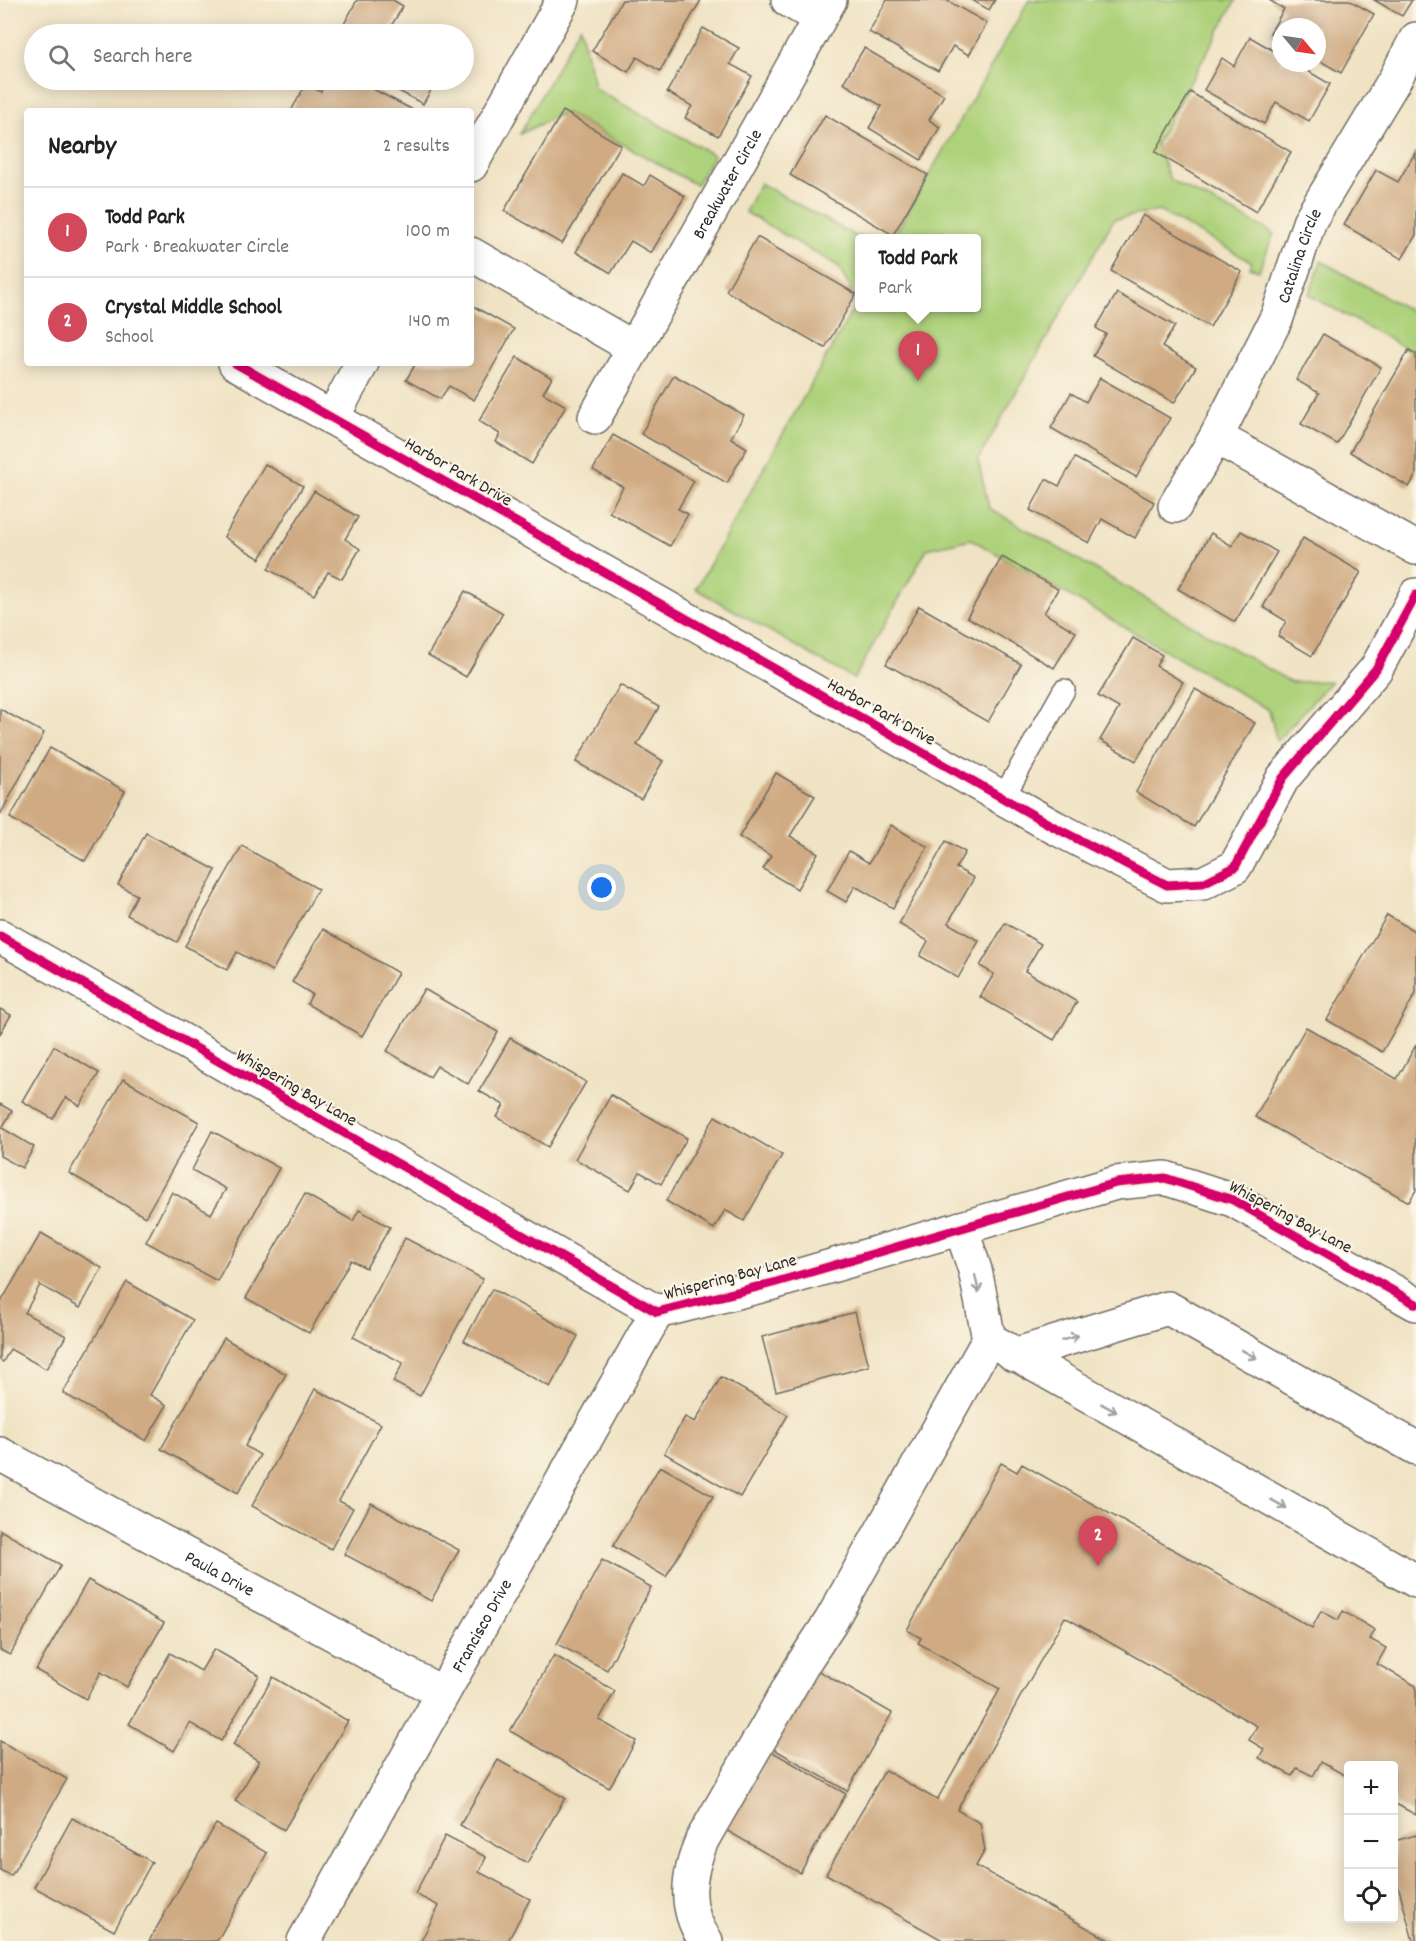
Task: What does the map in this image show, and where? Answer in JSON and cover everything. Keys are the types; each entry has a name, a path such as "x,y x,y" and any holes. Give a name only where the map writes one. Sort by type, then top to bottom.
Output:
{"street":[{"path":"474,160 563,0"},
{"name":"Breakwater Circle","path":"595,417 825,9 788,0"},
{"name":"Catalina Circle","path":"1175,506 1216,437 1277,317 1310,220 1406,86 1416,39"},
{"path":"474,256 634,348"},
{"name":"Harbor Park Drive","path":"240,366 1003,798 1167,885 1203,883 1235,867 1284,778 1376,669 1416,595"},
{"path":"332,418 360,366"},
{"path":"1216,437 1416,548"},
{"name":"Whispering Bay Lane","path":"0,936 657,1312 773,1283 1116,1183 1165,1178 1233,1200 1416,1304"},
{"path":"961,1228 1002,1347 1416,1581"},
{"path":"706,1941 690,1907 690,1869 702,1840 804,1662 1002,1347 1168,1308 1416,1448"},
{"name":"Francisco Drive","path":"304,1941 657,1312"},
{"name":"Paula Drive","path":"0,1454 442,1693"}],"lane":[{"path":"1003,798 1064,690"}],"green space":[{"path":"1029,0 1236,0 1156,144 1170,180 1274,233 1259,271 1250,267 1252,262 1159,211 1114,219 978,460 989,508 1291,682 1331,681 1277,741 1269,710 971,539 927,549 854,679 696,589 855,306 855,312 981,312 981,234 895,234"},
{"path":"580,26 595,89 714,155 696,185 565,112 520,134"},
{"path":"760,183 855,236 855,298 838,266 745,212"},
{"path":"1321,261 1416,314 1416,354 1309,295"}],"building":[{"path":"357,0 393,0 403,6 392,24 344,24"},
{"path":"622,0 701,0 660,71 637,57 628,72 592,51"},
{"path":"887,0 946,0 987,23 969,55 953,46 938,71 869,32"},
{"path":"972,0 995,0 989,10"},
{"path":"1269,0 1349,0 1374,14 1341,73 1326,64 1326,18 1279,18 1284,9"},
{"path":"1374,0 1412,0 1402,16"},
{"path":"703,28 739,48 730,64 752,76 718,136 685,118 692,106 667,92"},
{"path":"1250,37 1272,50 1272,72 1309,72 1330,84 1309,121 1276,102 1264,124 1204,90 1222,58 1234,66"},
{"path":"864,48 944,95 929,120 940,127 921,160 869,128 882,106 843,83"},
{"path":"303,90 321,92 322,90 375,90 409,108 293,108"},
{"path":"397,90 431,90 423,104"},
{"path":"1190,92 1291,152 1256,212 1155,152"},
{"path":"563,111 621,145 562,244 504,211"},
{"path":"825,115 928,175 894,234 891,234 790,175"},
{"path":"1416,151 1416,235 1402,259 1344,225 1376,170 1398,182"},
{"path":"622,173 644,186 650,175 685,196 651,253 631,241 611,273 576,252"},
{"path":"1143,215 1242,272 1210,327 1111,271"},
{"path":"757,237 855,293 855,296 825,348 726,291"},
{"path":"1117,293 1175,326 1162,347 1196,367 1174,403 1093,356 1106,334 1096,328"},
{"path":"474,307 514,329 474,400 449,386 440,399 406,380 414,366 474,366"},
{"path":"1323,334 1381,367 1337,444 1301,424 1319,393 1296,380"},
{"path":"1409,350 1416,354 1416,475 1409,487 1350,452"},
{"path":"517,357 552,378 543,393 566,406 532,464 496,442 500,434 479,421"},
{"path":"674,375 744,415 731,438 747,448 727,483 641,434"},
{"path":"1100,378 1170,418 1136,477 1051,428 1071,393 1086,402"},
{"path":"613,435 694,481 678,509 688,514 670,546 609,512 623,487 593,470"},
{"path":"1075,458 1154,502 1135,538 1102,519 1089,543 1030,510 1046,479 1059,486"},
{"path":"265,464 303,486 260,559 224,537"},
{"path":"314,491 358,517 345,539 360,549 342,579 328,572 314,595 268,569"},
{"path":"1241,531 1277,552 1235,622 1178,589 1211,533 1232,546"},
{"path":"1303,538 1361,572 1312,656 1278,636 1286,621 1263,607"},
{"path":"1002,557 1058,589 1044,613 1076,632 1054,668 967,617"},
{"path":"465,591 503,613 466,677 428,655"},
{"path":"919,606 1021,664 988,722 886,664"},
{"path":"1133,638 1162,655 1156,666 1183,682 1136,761 1100,740 1119,708 1098,696"},
{"path":"620,685 659,707 637,745 663,761 641,799 576,762"},
{"path":"1195,689 1255,723 1194,827 1136,792"},
{"path":"0,709 44,733 0,815"},
{"path":"50,748 125,791 85,861 10,818"},
{"path":"776,773 815,796 790,836 818,853 797,889 763,869 771,856 739,837"},
{"path":"891,825 928,847 893,908 855,886 846,902 827,891 849,851 869,863"},
{"path":"146,833 216,870 177,942 127,915 137,895 118,885"},
{"path":"946,841 965,852 956,868 974,878 948,923 979,941 958,978 920,956 928,941 899,924"},
{"path":"242,846 318,889 272,971 237,952 227,970 185,946"},
{"path":"1387,915 1416,932 1416,993 1382,1052 1327,1020"},
{"path":"1005,923 1041,944 1025,971 1077,1002 1054,1040 980,997 994,974 980,966"},
{"path":"323,929 398,973 362,1036 307,1004 312,994 292,982"},
{"path":"424,989 498,1032 468,1084 437,1066 430,1077 387,1051"},
{"path":"0,1009 11,1015 0,1034"},
{"path":"1306,1027 1397,1079 1416,1045 1416,1190 1409,1202 1255,1117"},
{"path":"510,1038 586,1082 548,1147 497,1117 504,1105 479,1091"},
{"path":"54,1046 99,1073 80,1106 66,1097 53,1119 22,1101"},
{"path":"123,1079 199,1122 145,1217 69,1173"},
{"path":"611,1095 687,1138 661,1184 640,1172 630,1190 575,1159"},
{"path":"0,1104 12,1111 2,1128 34,1147 22,1168 0,1156"},
{"path":"715,1116 782,1155 744,1221 725,1210 714,1229 666,1201"},
{"path":"212,1131 279,1168 217,1281 146,1242 172,1192 211,1214 226,1189 192,1170"},
{"path":"305,1194 353,1221 359,1210 390,1227 366,1268 351,1260 309,1333 246,1298"},
{"path":"41,1233 102,1268 80,1308 40,1285 25,1313 66,1336 46,1369 10,1349 3,1362 0,1360 0,1304"},
{"path":"405,1238 483,1279 420,1396 393,1382 403,1363 353,1337"},
{"path":"127,1282 193,1320 150,1395 167,1405 146,1441 63,1393"},
{"path":"492,1289 578,1336 550,1387 464,1341"},
{"path":"855,1312 869,1366 776,1391 762,1337"},
{"path":"224,1338 286,1374 245,1446 260,1455 238,1493 161,1449"},
{"path":"721,1377 788,1415 740,1497 664,1453 685,1417 695,1422"},
{"path":"315,1389 381,1424 339,1501 353,1508 331,1549 252,1506"},
{"path":"1001,1463 1017,1472 1022,1464 1312,1628 1321,1611 1338,1620 1343,1611 1375,1630 1370,1639 1386,1648 1377,1664 1416,1686 1416,1815 1398,1805 1398,1761 1344,1761 1344,1775 1321,1762 1313,1776 1297,1768 1292,1776 1259,1758 1264,1749 1249,1740 1257,1726 1065,1617 957,1810 980,1823 985,1850 976,1866 1111,1941 944,1941 826,1874 885,1770 937,1800 1000,1689 918,1643 921,1638 907,1630"},
{"path":"660,1466 713,1496 666,1577 613,1546"},
{"path":"371,1503 459,1550 431,1601 344,1554"},
{"path":"0,1530 61,1565 10,1655 0,1650"},
{"path":"602,1560 651,1587 607,1670 557,1644"},
{"path":"88,1580 164,1623 127,1687 101,1672 86,1699 36,1670"},
{"path":"214,1649 259,1675 221,1741 190,1723 174,1751 129,1724 170,1653 201,1671"},
{"path":"554,1655 615,1691 599,1720 636,1741 609,1788 510,1731"},
{"path":"817,1670 892,1713 847,1791 772,1748"},
{"path":"273,1677 348,1721 284,1830 235,1801 259,1761 233,1745"},
{"path":"0,1741 67,1779 11,1876 0,1870"},
{"path":"771,1751 846,1794 800,1873 726,1830"},
{"path":"498,1760 565,1798 527,1863 460,1825"},
{"path":"72,1818 152,1862 114,1931 34,1887"},
{"path":"216,1824 267,1853 217,1941 149,1941"},
{"path":"1416,1835 1416,1941 1413,1941 1398,1885 1398,1840"},
{"path":"445,1836 486,1857 479,1872 530,1899 508,1941 421,1941 439,1906 415,1894"}],"cycle path":[{"path":"240,366 1054,827 1167,885 1203,883 1235,867 1283,778 1376,669 1416,595"},
{"path":"0,936 657,1312 773,1283 1116,1183 1165,1178 1233,1200 1416,1304"}],"place":[{"name":"Todd Park","path":"918,381"},
{"name":"Crystal Middle School","path":"1098,1566"}]}
